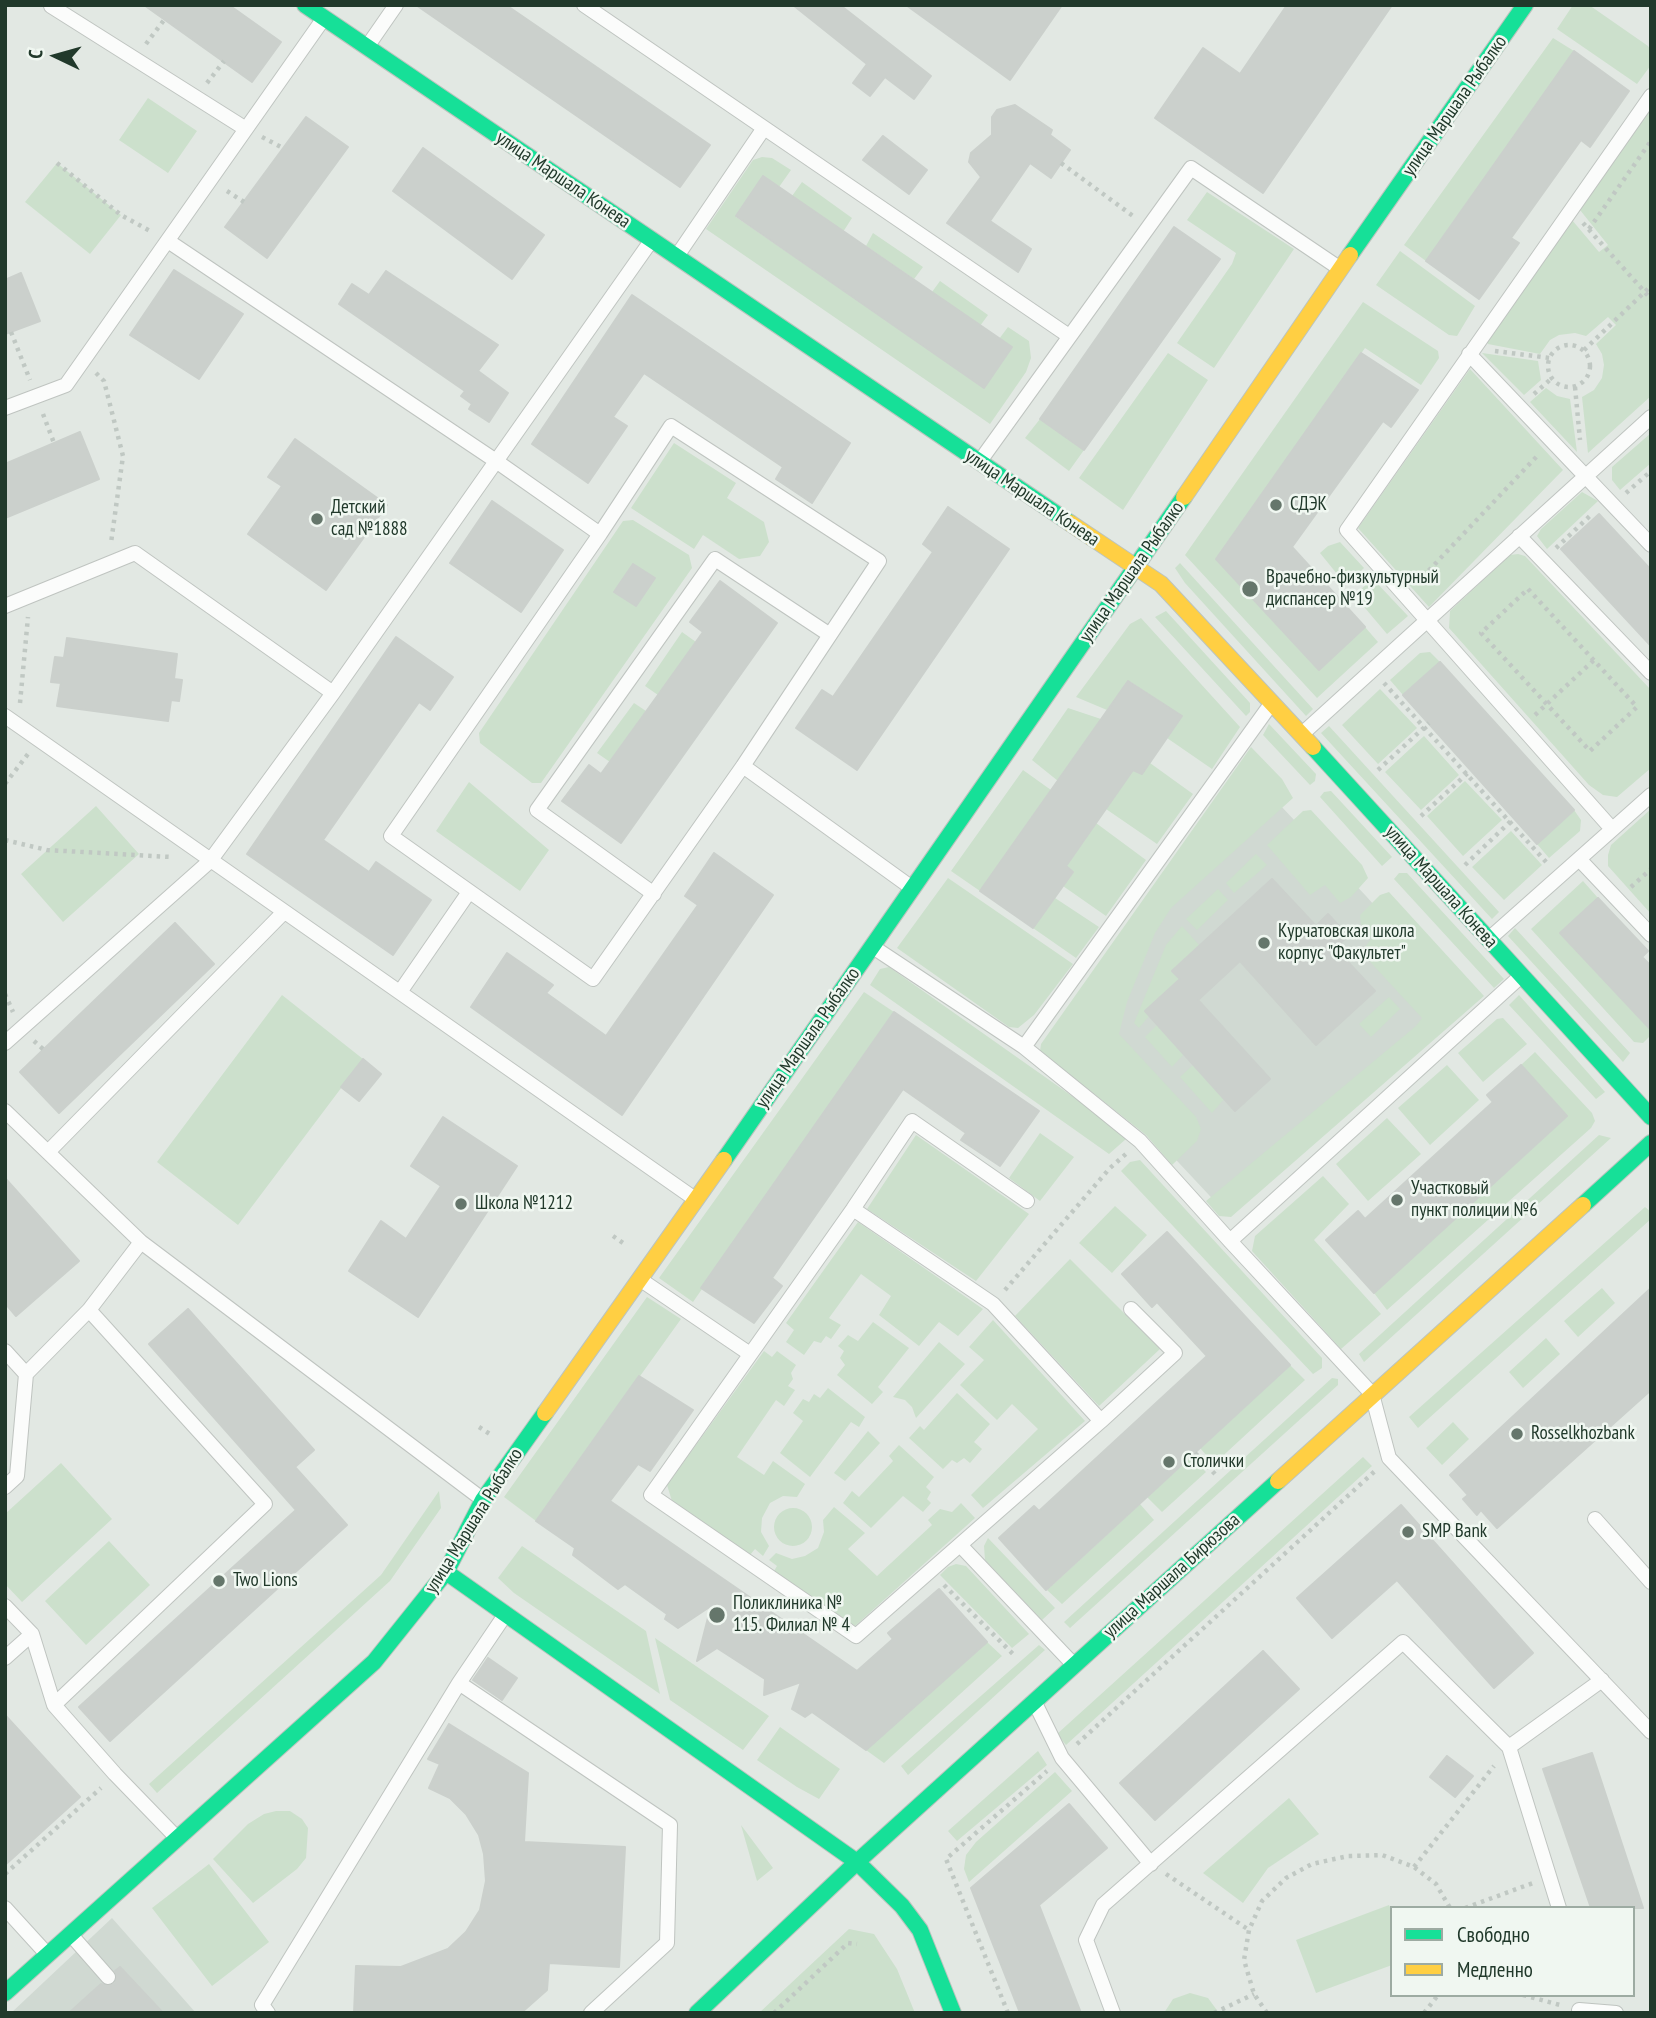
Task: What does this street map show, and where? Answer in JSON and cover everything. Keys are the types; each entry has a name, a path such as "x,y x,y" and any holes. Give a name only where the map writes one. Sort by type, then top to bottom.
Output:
{"street":[{"name":"улица Маршала Конева","path":"305,5 1161,584 1651,1117"},
{"name":"улица Маршала Рыбалко","path":"5,1993 374,1662 446,1573 483,1500 641,1279 1525,5"},
{"name":"улица Маршала Бирюзова","path":"697,2013 857,1862 1651,1143"},
{"path":"446,1573 857,1862 902,1906 920,1930 953,2013"}],"lane":[{"path":"367,47 396,5"},
{"path":"584,5 1069,335"},
{"path":"51,6 246,130"},
{"path":"5,408 66,384 324,18"},
{"path":"1612,829 1347,530 1651,96"},
{"path":"676,257 764,128"},
{"path":"980,463 1191,168 1340,269"},
{"path":"5,1043 210,861 333,693 652,240"},
{"path":"168,241 600,534"},
{"path":"1471,351 1551,441 1651,545"},
{"path":"1301,735 1651,416"},
{"path":"671,426 879,561 743,766 593,979 391,836 600,534 671,426"},
{"path":"1519,536 1651,673"},
{"path":"5,606 135,553 333,693"},
{"path":"653,894 537,810 715,559 830,635"},
{"path":"1024,1046 1272,703"},
{"path":"11,720 696,1200"},
{"path":"743,766 912,888"},
{"path":"1489,940 1651,795"},
{"path":"1579,859 1651,935"},
{"path":"400,992 469,892"},
{"path":"48,1152 284,912"},
{"path":"871,946 1024,1046 1140,1141 1372,1394 1390,1458 1651,1732"},
{"path":"1230,1241 1521,976"},
{"path":"5,1111 141,1242 483,1500"},
{"path":"1027,1201 912,1121 853,1209 650,1495 856,1636 961,1546 1175,1353 1132,1308"},
{"path":"853,1209 993,1304 1101,1421"},
{"path":"5,1487 17,1476 26,1374 89,1310 141,1242"},
{"path":"641,1279 750,1354"},
{"path":"54,1705 265,1504 89,1310"},
{"path":"5,1351 26,1374"},
{"path":"1595,1519 1651,1582"},
{"path":"961,1546 1074,1665"},
{"path":"5,1606 11,1623 32,1634 54,1705 177,1838"},
{"path":"268,2013 262,2005 459,1683 505,1615"},
{"path":"5,1658 32,1634"},
{"path":"1113,2013 1086,1940 1103,1905 1403,1642 1509,1747 1558,1906"},
{"path":"1509,1747 1602,1681"},
{"path":"459,1683 670,1825 667,1943 591,2013"},
{"path":"1034,1701 1062,1758 1151,1864"},
{"path":"5,1908 47,1954"},
{"path":"70,1934 108,1977"},
{"path":"1578,2006 1616,2013"}],"path":[{"path":"136,59 164,20"},
{"path":"1589,229 1651,141"},
{"path":"57,163 121,215 168,241"},
{"path":"1061,163 1148,227"},
{"path":"1571,209 1651,299"},
{"path":"1584,350 1651,286"},
{"path":"1571,345 1584,350 1591,363 1587,378 1575,387 1562,386 1552,378 1548,369 1550,358 1559,348 1571,345"},
{"path":"1471,351 1550,358"},
{"path":"83,360 104,381 123,456 108,564"},
{"path":"1575,387 1584,475"},
{"path":"1405,595 1551,441"},
{"path":"1543,561 1651,471"},
{"path":"1528,589 1594,660 1637,707 1590,751 1481,633 1528,589"},
{"path":"11,720 30,596"},
{"path":"1522,728 1594,660"},
{"path":"1372,670 1469,772 1560,876"},
{"path":"1377,771 1427,726"},
{"path":"5,784 39,740"},
{"path":"1420,817 1469,772"},
{"path":"1465,865 1512,820"},
{"path":"5,839 47,850 175,858"},
{"path":"993,1304 1110,1168 1140,1141"},
{"path":"1195,1453 1215,1474"},
{"path":"1008,2013 946,1859 1062,1758 1390,1458"},
{"path":"931,1571 1015,1656"},
{"path":"1414,1867 1509,1747"},
{"path":"5,1874 73,1808 116,1774"},
{"path":"1267,2013 1254,1994 1244,1961 1249,1930 1262,1901 1286,1878 1312,1864 1348,1856 1382,1856 1414,1867 1436,1884 1449,1906"},
{"path":"1151,1864 1249,1930"},
{"path":"1470,1906 1549,1877"},
{"path":"774,2013 848,1943 857,1944"},
{"path":"1214,2013 1254,1994"},
{"path":"1424,2013 1436,1997"},
{"path":"1533,1997 1578,2006"}],"shaded area":[{"name":"Курчатовская школа корпус \"Факультет\"","path":"1245,768 1461,1002 1223,1210 1150,1132 1046,1048"},
{"path":"112,1918 196,2013 11,2013"}],"green space":[{"path":"1573,5 1589,5 1648,46 1651,51 1651,65 1637,84 1557,29"},
{"path":"1553,38 1574,51 1426,261 1404,245"},
{"path":"148,98 197,131 168,173 119,140"},
{"path":"1651,109 1651,396 1588,453 1582,397 1594,390 1602,378 1604,365 1596,344 1616,325 1608,317 1586,336 1575,333 1559,335 1550,340 1540,354 1488,344 1486,341 1572,220 1599,252 1608,245 1580,210"},
{"path":"772,158 791,170 779,187 763,177 736,217 984,387 999,339 1008,327 1029,341 1031,358 1026,372 990,424 706,229 753,160"},
{"path":"57,163 121,215 90,254 25,202"},
{"path":"802,182 852,218 843,232 792,196"},
{"path":"1207,192 1294,249 1214,368 1177,343 1232,264 1236,253 1187,220"},
{"path":"873,233 923,267 914,279 866,246"},
{"path":"1400,251 1475,306 1457,336 1449,335 1376,285"},
{"path":"940,281 988,315 980,326 932,292"},
{"path":"1363,302 1438,351 1439,358 1421,385 1365,348 1216,559 1319,670 1365,627 1378,642 1317,698 1185,555"},
{"path":"1168,353 1208,380 1123,510 1079,478"},
{"path":"1482,353 1538,361 1541,380 1524,395"},
{"path":"1470,369 1563,470 1429,607 1358,528"},
{"path":"1546,388 1557,396 1570,399 1577,452 1530,402"},
{"path":"1040,419 1084,450 1069,471 1025,438"},
{"path":"1651,433 1651,463 1620,490 1612,480 1612,467"},
{"path":"674,443 736,483 727,498 764,522 769,542 760,556 739,559 703,535 694,549 631,508"},
{"path":"1582,492 1598,501 1547,549 1537,536 1541,529"},
{"path":"633,520 689,555 692,568 541,783 532,783 480,743 479,733 623,521"},
{"path":"1340,542 1364,568 1346,585 1320,553 1328,546"},
{"path":"1510,555 1525,556 1651,690 1651,768 1617,797 1603,795 1589,785 1449,628 1450,611"},
{"path":"1180,563 1313,709 1306,716 1185,583 1175,568"},
{"path":"1373,579 1408,616 1387,634 1354,595"},
{"path":"1166,611 1250,703 1250,712 1246,716 1155,617"},
{"path":"1141,618 1240,727 1212,769 1167,738 1182,716 1129,681 1107,710 1076,697 1130,624"},
{"path":"682,632 696,642 658,695 645,686"},
{"path":"1430,652 1440,662 1403,695 1390,680 1420,653"},
{"path":"1380,689 1417,728 1378,764 1342,725"},
{"path":"634,703 646,711 610,762 597,753"},
{"path":"1068,708 1101,719 1058,781 1032,760"},
{"path":"1269,724 1316,774 1315,781 1310,785 1263,735"},
{"path":"1329,726 1499,912 1492,919 1321,733"},
{"path":"1424,736 1459,775 1421,810 1385,772"},
{"path":"1251,747 1282,779 1293,798 1171,908 1155,933 1127,1002 1119,1034 1196,1117 1201,1129 1197,1141 1172,1165 1146,1135 1040,1051 1041,1044"},
{"path":"1150,763 1193,794 1157,844 1106,809 1133,770 1142,774"},
{"path":"1023,770 1051,790 980,891 951,871"},
{"path":"1465,781 1502,820 1463,856 1427,816"},
{"path":"469,782 549,850 520,891 436,831"},
{"path":"1331,791 1392,857 1382,866 1320,797 1324,792"},
{"path":"96,806 139,854 63,922 21,874"},
{"path":"1651,809 1651,914 1608,866 1608,855 1611,845"},
{"path":"1311,810 1362,865 1368,878 1351,897 1340,903 1325,885 1310,895 1267,845 1303,811"},
{"path":"1574,810 1581,820 1580,831 1549,858 1537,844"},
{"path":"1096,823 1146,860 1106,916 1063,886 1073,872 1066,866"},
{"path":"1511,831 1542,865 1504,900 1472,867"},
{"path":"1256,854 1267,865 1234,893 1226,883"},
{"path":"1399,873 1407,873 1504,979 1494,988 1394,879"},
{"path":"948,878 1073,964 1034,1015 1018,1028 1009,1027 897,948"},
{"path":"1583,881 1598,898 1560,933 1651,1030 1651,1035 1643,1043 1634,1042 1531,929"},
{"path":"1218,889 1228,900 1197,930 1186,919"},
{"path":"1389,892 1484,996 1231,1217 1219,1216 1206,1201 1416,1026 1422,1018 1361,952 1372,938 1361,924 1360,915 1380,895"},
{"path":"1055,898 1099,927 1076,958 1033,928"},
{"path":"1182,926 1199,945 1172,970 1180,979 1145,1011 1149,1016 1139,1028 1134,1023 1166,945"},
{"path":"1515,928 1630,1053 1623,1062 1508,936"},
{"path":"889,967 1089,1108 1126,1139 1109,1154 870,985 880,969"},
{"path":"864,992 894,1012 693,1302 659,1278"},
{"path":"282,995 363,1059 238,1225 157,1162"},
{"path":"1519,995 1605,1092 1596,1099 1509,1005"},
{"path":"1389,997 1400,1009 1371,1037 1359,1024"},
{"path":"1503,1018 1527,1044 1483,1082 1458,1053 1497,1019"},
{"path":"1157,1025 1184,1054 1172,1067 1145,1037"},
{"path":"1535,1052 1592,1113 1595,1121 1591,1128 1387,1310 1374,1293 1567,1116 1521,1065"},
{"path":"1193,1065 1224,1099 1212,1113 1180,1077"},
{"path":"1447,1065 1479,1100 1430,1145 1398,1108"},
{"path":"1387,1118 1421,1154 1368,1201 1336,1164"},
{"path":"1040,1133 1074,1157 1040,1201 1009,1178"},
{"path":"916,1135 1029,1214 976,1281 867,1209"},
{"path":"1599,1135 1611,1138 1364,1362 1359,1354"},
{"path":"1140,1160 1322,1358 1322,1368 1313,1374 1121,1171 1130,1162"},
{"path":"1323,1176 1349,1204 1314,1240 1381,1314 1341,1349 1252,1251 1255,1236"},
{"path":"1115,1206 1147,1235 1112,1273 1079,1243"},
{"path":"1645,1207 1651,1212 1651,1219 1418,1428 1409,1417"},
{"path":"858,1222 983,1309 958,1336 939,1322 919,1346 879,1315 891,1296 861,1274 829,1318 841,1325 831,1339 826,1336 821,1343 814,1341 804,1355 786,1342 794,1330 786,1323"},
{"path":"1070,1259 1160,1349 1099,1406 1015,1316"},
{"path":"1602,1288 1615,1303 1578,1337 1564,1321"},
{"path":"647,1297 681,1319 536,1521 504,1497"},
{"path":"993,1320 1085,1421 983,1508 971,1495 1038,1429 1012,1404 997,1420 960,1385 984,1360 969,1347"},
{"path":"873,1322 909,1348 878,1387 883,1392 872,1404 837,1375 845,1365 840,1358 844,1351 838,1346 848,1335 858,1341"},
{"path":"1546,1338 1560,1354 1523,1388 1509,1372"},
{"path":"939,1342 965,1364 916,1418 912,1407 905,1400 893,1397"},
{"path":"764,1351 772,1357 777,1351 796,1365 791,1373 793,1379 788,1386 795,1390 784,1406 776,1400 737,1457 764,1475 773,1461 805,1484 797,1497 783,1496 770,1503 762,1518 761,1532 769,1546 763,1556 755,1549 750,1555 672,1501 667,1485"},
{"path":"1290,1365 1305,1380 1214,1464 1200,1448"},
{"path":"1332,1378 1338,1379 1338,1385 1070,1628 1064,1622"},
{"path":"828,1388 865,1417 859,1427 851,1422 810,1477 780,1453 803,1421 793,1413 803,1399 809,1402 814,1394 820,1398"},
{"path":"957,1393 990,1424 974,1442 982,1449 970,1463 964,1458 957,1463 952,1460 943,1469 909,1438 920,1426 924,1430"},
{"path":"1453,1422 1469,1439 1442,1465 1426,1448"},
{"path":"868,1431 880,1443 845,1481 834,1473"},
{"path":"899,1445 934,1477 926,1487 931,1492 927,1499 931,1503 923,1512 903,1496 871,1528 843,1503 852,1491 859,1497 893,1461 889,1456"},
{"path":"1191,1457 1206,1472 1162,1512 1147,1497"},
{"path":"1363,1457 1372,1466 1066,1745 1057,1734"},
{"path":"61,1463 112,1519 22,1602 5,1584 5,1514"},
{"path":"439,1491 441,1508 390,1581 157,1793 149,1784 381,1575"},
{"path":"961,1503 975,1518 855,1626 774,1571 777,1566 769,1560 776,1553 792,1559 805,1556 818,1548 824,1532 823,1520 834,1507 865,1533 848,1549 877,1576 932,1525 928,1520 940,1509 952,1512"},
{"path":"1140,1504 1154,1520 1062,1604 1047,1590"},
{"path":"793,1508 806,1514 812,1527 806,1540 793,1546 780,1540 774,1527 780,1514"},
{"path":"988,1538 1055,1608 1042,1620 985,1560 984,1546"},
{"path":"109,1541 150,1585 86,1645 45,1601"},
{"path":"522,1546 646,1631 660,1694 514,1593 498,1578"},
{"path":"956,1564 966,1566 1029,1634 1012,1648 940,1575"},
{"path":"655,1638 769,1716 743,1750 670,1700"},
{"path":"987,1642 1002,1656 884,1763 866,1750"},
{"path":"1039,1645 1045,1650 908,1775 901,1766"},
{"path":"780,1727 840,1769 819,1799 757,1760"},
{"path":"1038,1751 1047,1765 957,1841 948,1831"},
{"path":"1055,1772 1072,1791 969,1882 964,1869 966,1855 976,1842"},
{"path":"1289,1798 1319,1834 1268,1868 1243,1903 1203,1873"},
{"path":"290,1811 302,1819 308,1828 306,1858 297,1869 253,1903 213,1859 248,1824 264,1814"},
{"path":"741,1825 773,1868 757,1881"},
{"path":"209,1864 269,1942 212,1986 152,1908"},
{"path":"1389,1905 1390,1907 1390,1966 1316,1993 1296,1940"},
{"path":"849,1929 874,1934 897,1969 915,2013 759,2013"},
{"path":"1190,1993 1208,1998 1219,2013 1164,2013 1173,1999"}],"building":[{"path":"144,5 229,5 281,42 252,82"},
{"path":"416,5 506,5 710,145 680,187"},
{"path":"793,5 840,5 931,76 914,99 885,77 870,96 853,83 867,64"},
{"path":"906,5 1062,5 1010,80"},
{"path":"1287,5 1392,5 1263,193 1155,118 1203,48 1240,74"},
{"path":"1574,51 1629,91 1590,147 1581,140 1511,238 1519,243 1479,299 1426,261"},
{"path":"1015,105 1052,130 1050,135 1070,150 1051,178 1030,163 990,221 1031,249 1018,272 947,223 981,177 969,162 971,153 992,135 992,117 997,110"},
{"path":"306,117 348,147 267,258 225,227"},
{"path":"883,136 927,170 909,194 863,160"},
{"path":"423,148 544,235 512,279 393,191"},
{"path":"763,176 1012,347 984,388 736,216"},
{"path":"1174,227 1220,259 1084,450 1040,419"},
{"path":"174,270 243,314 199,379 130,335"},
{"path":"386,271 498,345 478,371 508,393 489,422 469,409 472,404 461,396 465,391 339,304 352,284 369,295"},
{"path":"21,273 40,321 5,334 5,280"},
{"path":"632,295 850,443 812,503 776,479 783,467 644,373 613,417 627,426 588,483 532,444"},
{"path":"1361,353 1418,390 1391,427 1383,421 1292,547 1365,627 1319,670 1216,559"},
{"path":"80,432 99,479 5,518 5,464"},
{"name":"Детский сад №1888","path":"295,439 387,505 326,590 248,534 282,486 268,477"},
{"path":"492,501 563,550 521,612 450,563"},
{"path":"948,507 1009,549 857,770 796,728 822,690 833,697 933,552 923,544"},
{"path":"1599,514 1651,570 1651,646 1561,549"},
{"path":"633,564 655,578 636,606 614,592"},
{"path":"720,581 777,623 621,843 562,801 589,765 601,774 658,695 703,632 690,622"},
{"path":"396,637 453,677 430,710 419,702 323,840 369,872 376,862 431,900 393,955 247,854"},
{"path":"67,638 177,654 174,679 182,680 179,701 171,700 168,721 57,706 61,683 51,682 55,657 64,658"},
{"path":"1440,662 1574,810 1537,844 1403,695"},
{"path":"1128,681 1182,716 1142,774 1133,770 1066,866 1073,872 1033,928 980,891"},
{"path":"714,853 773,895 622,1115 471,1007 507,953 553,985 546,993 606,1036 698,905 685,896"},
{"path":"1272,879 1316,926 1328,914 1348,936 1335,948 1375,991 1316,1045 1240,961 1198,1000 1270,1079 1235,1111 1145,1011 1180,979 1172,971"},
{"path":"1598,898 1648,951 1642,957 1651,966 1651,1030 1560,933"},
{"path":"175,923 214,964 59,1113 20,1072"},
{"path":"894,1012 1039,1111 1000,1166 961,1140 966,1133 903,1089 772,1278 782,1286 754,1323 701,1288"},
{"path":"363,1059 381,1074 359,1101 341,1087"},
{"path":"1521,1065 1567,1116 1374,1293 1326,1240 1358,1211 1365,1219 1493,1102 1487,1095"},
{"name":"Школа №1212","path":"443,1117 517,1166 418,1317 349,1271 381,1221 406,1239 441,1186 411,1166"},
{"path":"5,1178 79,1261 16,1316 5,1303"},
{"path":"1167,1232 1290,1365 1046,1590 999,1538 1034,1506 1039,1511 1207,1356 1157,1302 1152,1307 1122,1274"},
{"path":"1651,1288 1651,1390 1497,1528 1481,1510 1477,1515 1463,1499 1468,1495 1450,1475"},
{"path":"188,1309 314,1450 295,1467 347,1525 110,1741 79,1707 296,1510 149,1344"},
{"path":"639,1376 693,1410 650,1471 638,1464 610,1501 857,1671 893,1639 888,1633 939,1589 987,1642 866,1750 812,1712 805,1717 792,1709 801,1682 764,1695 765,1679 717,1648 697,1661 711,1606 678,1628 665,1619 667,1614 625,1584 618,1589 573,1555 575,1548 536,1521"},
{"path":"1401,1505 1533,1653 1494,1688 1397,1580 1332,1638 1297,1598"},
{"path":"1263,1651 1299,1689 1155,1820 1120,1783"},
{"path":"488,1658 517,1678 502,1700 473,1680"},
{"path":"5,1715 80,1797 5,1865"},
{"path":"449,1724 528,1773 524,1842 625,1847 619,1967 549,1963 547,1990 521,2013 354,2013 356,1966 401,1967 448,1949 466,1932 480,1910 486,1881 479,1835 466,1814 450,1798 429,1788 440,1764 428,1759"},
{"path":"1592,1753 1643,1908 1590,1906 1543,1769"},
{"path":"1447,1756 1473,1776 1455,1797 1430,1777"},
{"path":"1069,1804 1107,1848 1039,1905 1081,2013 1020,2013 971,1888"},
{"path":"120,1967 163,2013 69,2013 101,1984 115,1984 115,1971"}],"traffic: fast":[{"path":"305,5 1070,523"},
{"path":"1350,255 1525,5"},
{"path":"724,1160 1184,497"},
{"path":"1313,747 1651,1117"},
{"path":"1583,1205 1651,1143"},
{"path":"5,1993 374,1662 446,1572 483,1500 545,1413"},
{"path":"697,2013 857,1862 1278,1481"},
{"path":"446,1572 857,1862 902,1906 920,1930 953,2013"}],"traffic: slow":[{"path":"1184,497 1350,255"},
{"path":"1070,523 1161,584 1313,747"},
{"path":"545,1413 724,1160"},
{"path":"1278,1481 1583,1205"}],"place":[{"name":"СДЭК","path":"1276,505"},
{"name":"Детский сад №1888","path":"317,519"},
{"name":"Врачебно-физкультурный диспансер №19","path":"1250,589"},
{"name":"Курчатовская школа корпус \"Факультет\"","path":"1264,943"},
{"name":"Участковый пункт полиции №6","path":"1397,1200"},
{"name":"Школа №1212","path":"461,1204"},
{"name":"Rosselkhozbank","path":"1517,1434"},
{"name":"Столички","path":"1169,1462"},
{"name":"SMP Bank","path":"1408,1532"},
{"name":"Two Lions","path":"219,1581"},
{"name":"Поликлиника № 115. Филиал № 4","path":"717,1615"}]}
